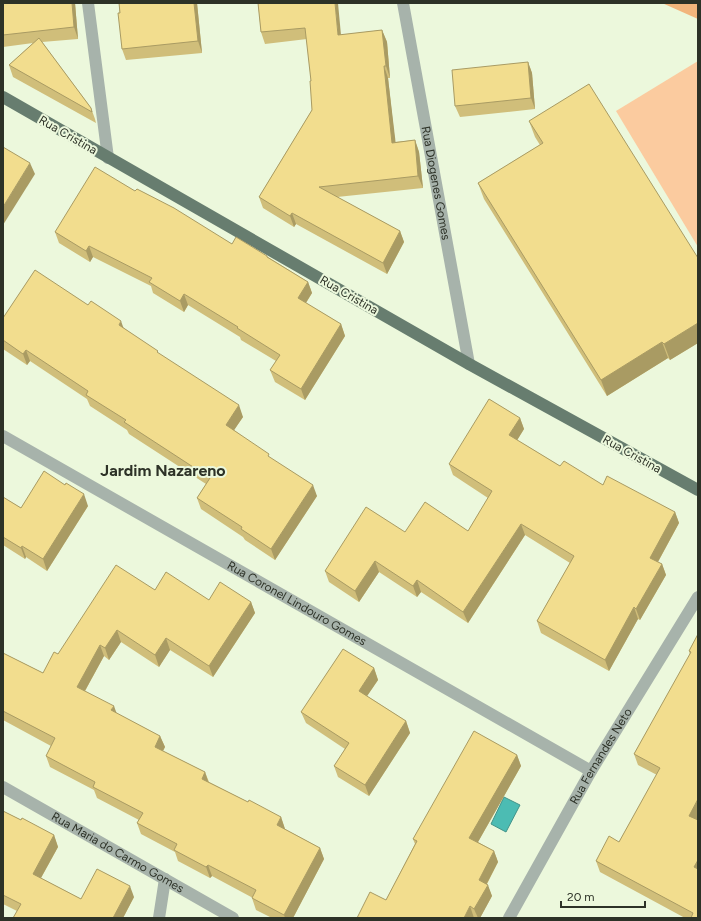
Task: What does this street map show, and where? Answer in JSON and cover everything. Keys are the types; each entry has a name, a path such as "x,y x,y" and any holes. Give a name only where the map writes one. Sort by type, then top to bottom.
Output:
{"main road":[{"name":"Rua Cristina","path":"3,97 469,364 698,490"}],"street":[{"path":"88,3 108,158"},
{"name":"Rua Diogenes Gomes","path":"402,3 469,364"},
{"name":"Rua Coronel Lindouro Gomes","path":"3,436 592,771"},
{"name":"Rua Fernandes Neto","path":"508,918 592,771 698,598"},
{"name":"Rua Maria do Carmo Gomes","path":"3,787 233,918"},
{"path":"159,918 165,879"}],"shaded area":[{"path":"662,3 698,3 698,19"},
{"path":"698,61 698,247 616,111"}],"water":[{"path":"504,797 520,805 506,832 491,824"}],"building":[{"path":"3,3 72,3 74,27 3,35"},
{"path":"119,3 194,3 198,41 122,49 118,13 120,13"},
{"path":"258,3 335,3 338,35 382,30 392,143 415,140 418,176 319,187 400,231 383,263 292,213 290,216 259,197 312,110 311,81 305,28 261,32"},
{"path":"39,38 91,108 92,112 9,65"},
{"path":"528,62 531,98 455,106 452,70"},
{"path":"589,84 698,258 698,323 664,344 662,342 601,380 478,183 543,143 529,121"},
{"path":"3,147 30,163 3,207"},
{"path":"95,167 135,191 137,189 174,208 232,244 236,237 308,282 298,298 341,324 301,389 270,370 280,355 237,328 238,327 184,294 180,301 149,282 152,278 89,246 86,251 55,232"},
{"path":"35,270 88,305 91,301 121,321 119,325 158,351 157,352 239,405 226,425 269,454 268,456 313,485 271,549 241,529 242,527 197,498 210,478 124,422 126,420 86,395 88,391 26,350 23,354 3,340 3,318"},
{"path":"489,399 520,418 509,435 560,466 564,461 603,485 607,476 675,512 650,558 662,564 636,609 634,607 605,660 537,621 574,556 521,524 463,612 417,580 413,586 375,561 355,591 325,571 366,507 405,532 425,502 468,531 492,491 449,464"},
{"path":"44,471 65,485 66,483 84,494 43,559 22,546 21,548 3,537 3,497 21,508"},
{"path":"116,565 155,590 166,572 209,600 220,582 251,602 209,666 166,638 155,655 117,630 105,648 100,645 77,687 114,706 111,710 160,736 155,747 205,772 202,779 248,802 249,800 281,817 277,825 320,848 284,915 252,898 256,890 208,865 206,867 174,850 177,844 137,823 143,813 93,787 95,782 46,756 55,738 3,711 3,653 43,673 54,652 58,654"},
{"path":"698,634 698,799 689,816 698,820 698,860 694,867 698,869 698,918 691,918 693,913 596,861 609,836 619,842 660,768 634,754 691,652 689,651"},
{"path":"343,649 374,668 359,691 406,721 365,785 334,766 349,743 301,712"},
{"path":"474,731 517,755 469,838 494,851 479,880 488,885 474,909 470,906 464,918 357,918 370,892 386,900 417,841 413,839"},
{"path":"3,811 21,820 22,818 54,835 33,874 81,899 97,869 130,886 113,918 13,918 21,904 3,895"}],"district":[{"name":"Jardim Nazareno","path":"163,470"}]}
